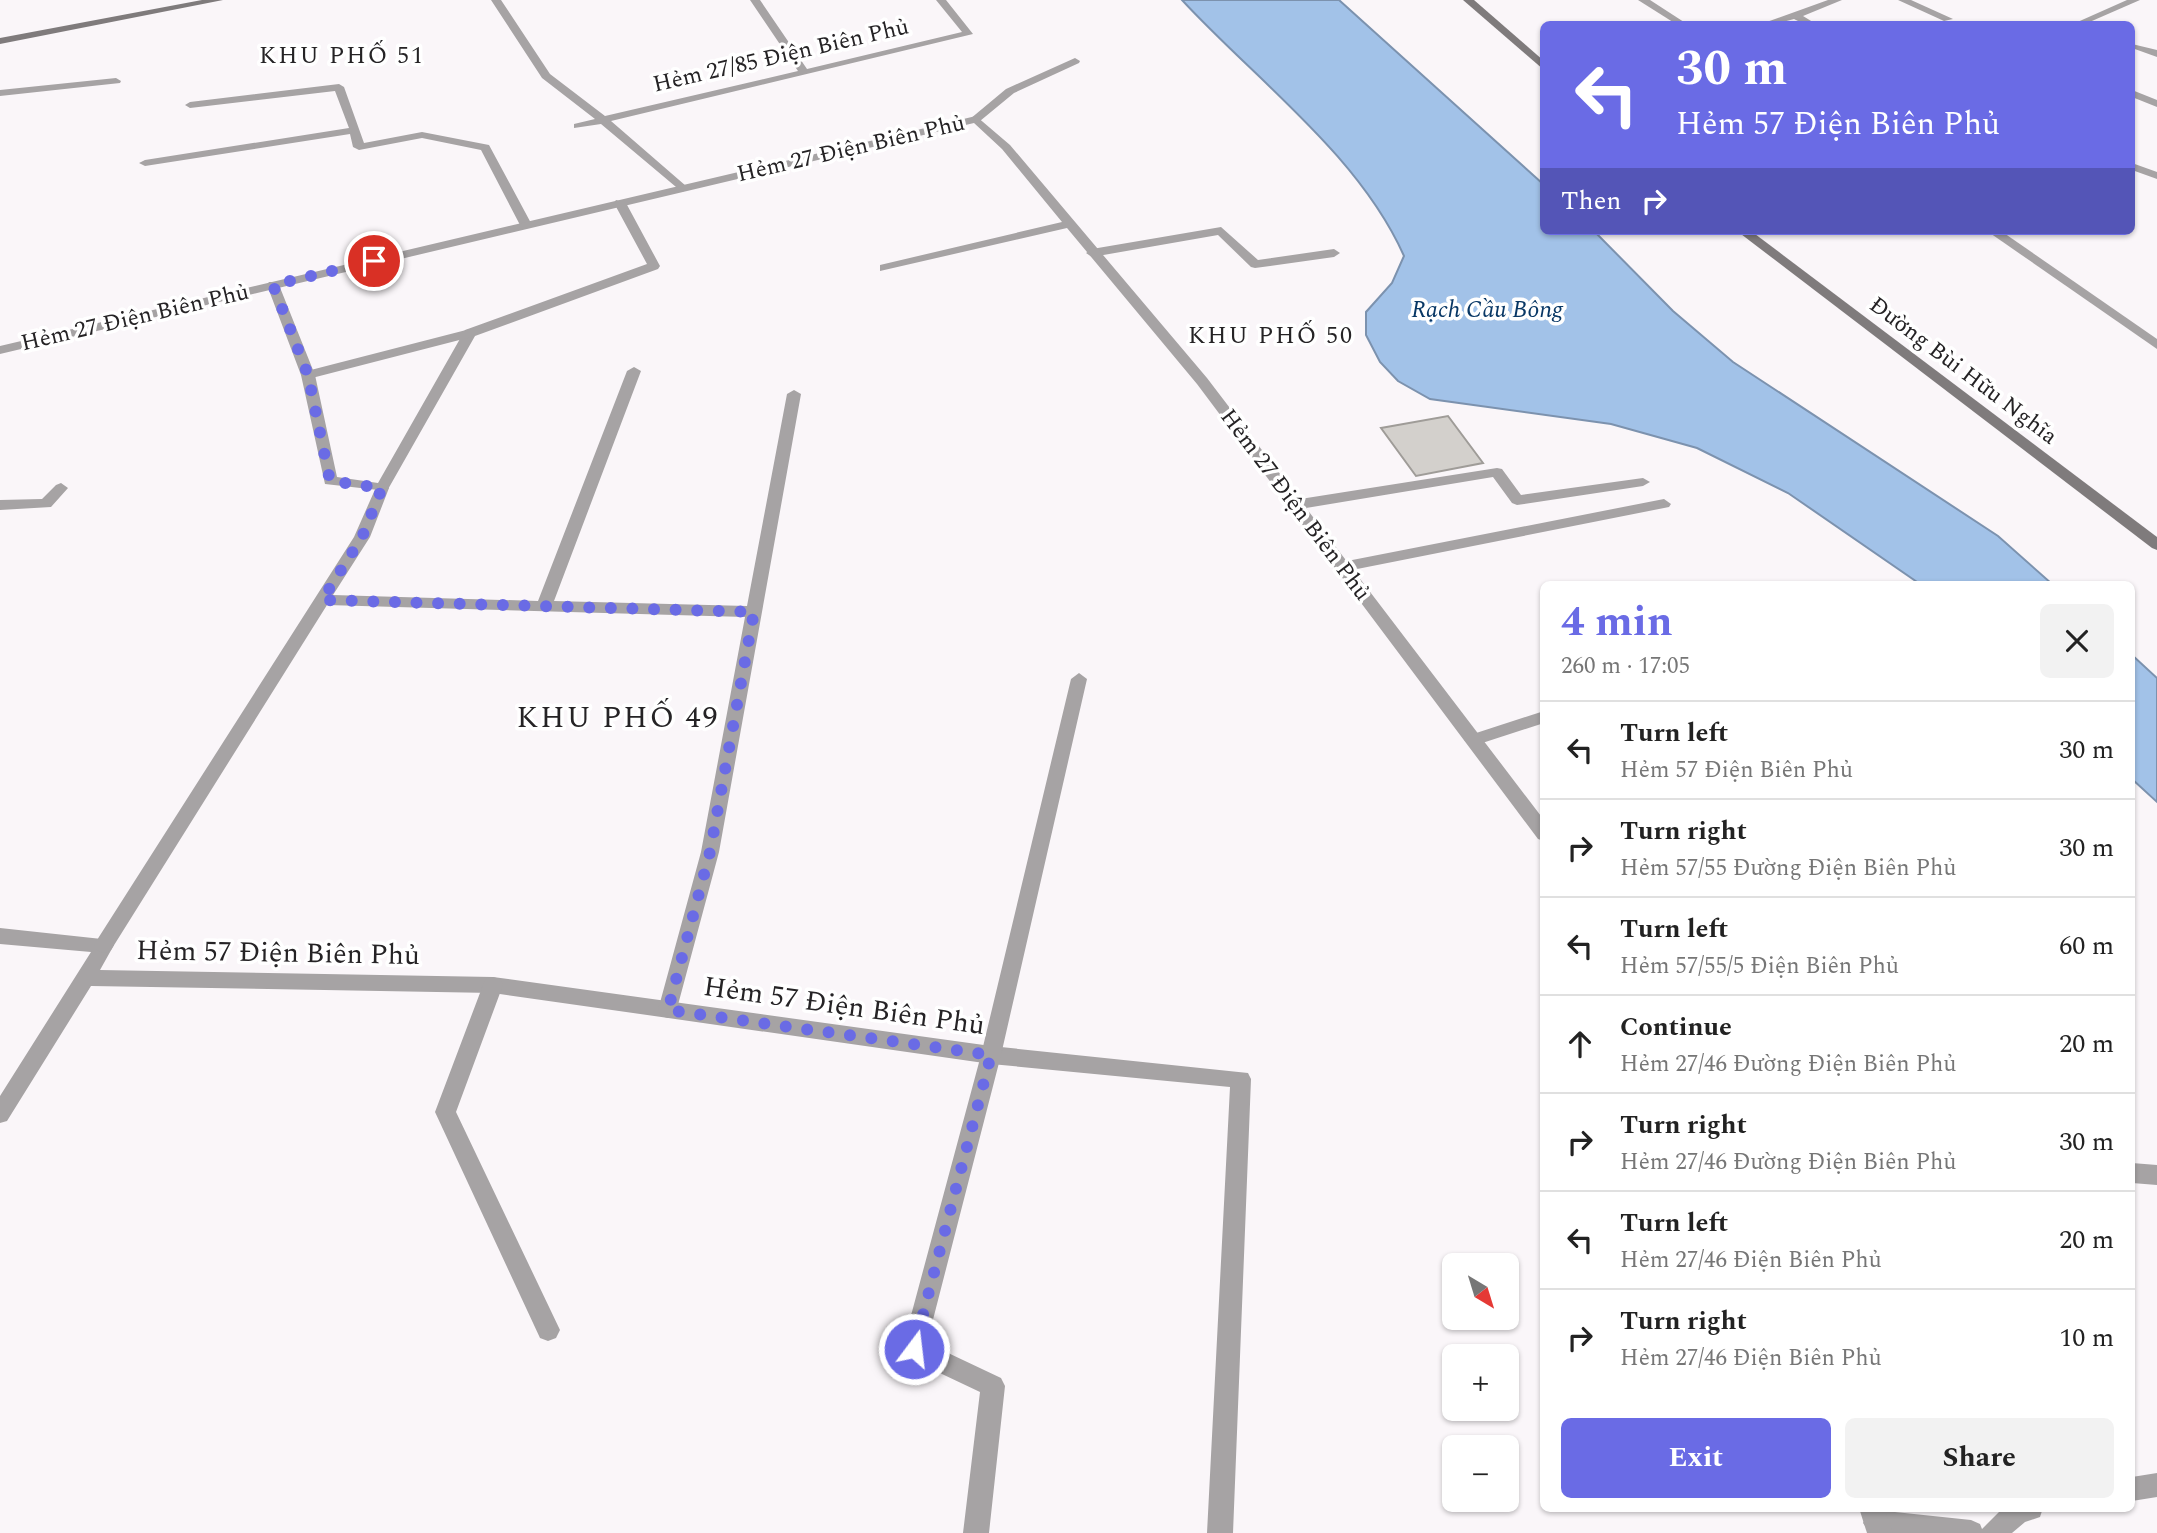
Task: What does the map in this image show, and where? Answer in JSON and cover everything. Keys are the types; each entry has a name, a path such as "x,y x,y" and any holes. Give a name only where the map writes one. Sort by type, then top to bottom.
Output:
{"street":[{"path":"0,41 218,0"},
{"path":"496,0 546,76 603,120 682,188"},
{"path":"755,0 803,71"},
{"name":"Hẻm 27/85 Điện Biên Phủ","path":"578,126 968,34 941,0"},
{"path":"1468,0 1540,63"},
{"path":"1643,0 1677,21"},
{"path":"1777,21 1837,0"},
{"path":"1903,0 1948,19"},
{"path":"2085,21 2135,0"},
{"path":"1795,16 1805,21"},
{"path":"2136,46 2157,54"},
{"path":"976,119 1010,91 1075,61"},
{"path":"0,93 116,81"},
{"path":"190,105 339,87 359,147 422,135 485,147 526,225"},
{"path":"2135,94 2157,104"},
{"name":"Hẻm 27 Điện Biên Phủ","path":"0,350 976,119 1006,147 1092,253 1202,381 1540,826"},
{"path":"145,163 355,130"},
{"path":"2135,167 2157,176"},
{"path":"308,375 470,333 654,266 620,203"},
{"path":"884,268 1068,223"},
{"path":"1092,253 1222,231 1255,264 1334,253"},
{"name":"Đường Bùi Hữu Nghĩa","path":"1748,235 2157,545"},
{"path":"1999,235 2157,345"},
{"path":"273,285 308,375 330,481 382,488"},
{"path":"104,945 362,537 382,488 470,333"},
{"path":"544,606 634,371"},
{"path":"668,1010 710,852 794,394"},
{"path":"1294,505 1497,472 1517,500 1643,482"},
{"path":"0,505 46,504 61,488"},
{"path":"1342,567 1664,504"},
{"path":"322,600 754,612"},
{"path":"976,1533 993,1386 914,1349 991,1055 1079,679"},
{"path":"1473,740 1540,719"},
{"name":"Hẻm 57 Điện Biên Phủ","path":"0,936 104,945 86,978 493,985 991,1055 1241,1079 1220,1533"},
{"path":"0,1114 86,978"},
{"path":"493,985 445,1112 548,1330"},
{"path":"2135,1173 2157,1175"},
{"path":"2135,1489 2157,1485"},
{"path":"1993,1533 2018,1512"},
{"path":"1875,1522 1972,1533"}],"water":[{"name":"Rạch Cầu Bông","path":"1182,0 1339,0 1540,181 1540,235 1598,235 1673,311 1733,362 1998,536 2049,581 1916,581 1788,493 1697,448 1611,424 1430,399 1398,381 1380,362 1366,335 1366,312 1392,283 1404,256 1385,219 1361,185 1304,120"},
{"path":"2135,658 2157,678 2157,802 2135,782"}],"building":[{"path":"1448,416 1483,463 1416,476 1381,428"}],"district":[{"name":"KHU PHỐ 51","path":"342,56"},
{"name":"KHU PHỐ 50","path":"1271,336"},
{"name":"KHU PHỐ 49","path":"618,718"}],"route":[{"path":"374,261 273,285 308,375 330,481 382,488 362,537 322,600 754,612 710,852 668,1010 991,1055 914,1349"}]}
